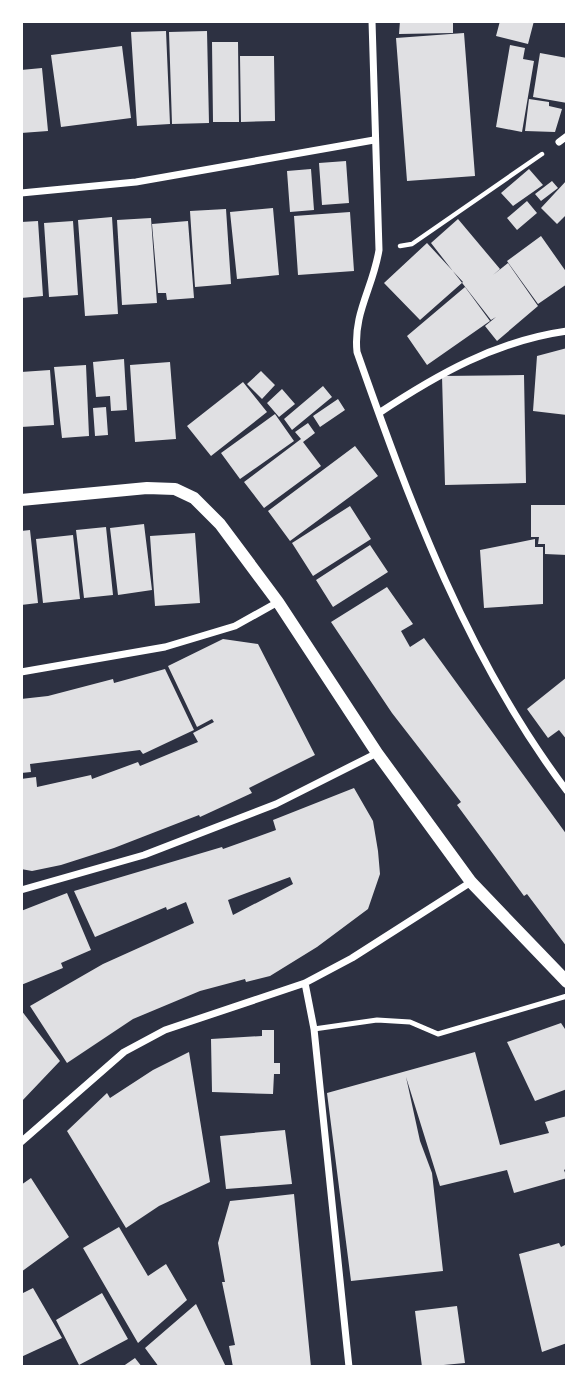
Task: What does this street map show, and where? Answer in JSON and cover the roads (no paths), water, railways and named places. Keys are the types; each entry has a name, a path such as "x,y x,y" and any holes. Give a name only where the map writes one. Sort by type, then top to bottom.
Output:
{"street":[{"path":"372,21 379,250 375,275 362,302 355,330 358,352 379,413 456,608 539,754 567,791"},
{"path":"559,142 567,136"},
{"path":"21,193 136,181 374,140"},
{"path":"379,413 432,378 473,358 531,337 567,331"},
{"path":"21,500 147,488 175,489 194,498 220,524 278,602 377,753 471,882 567,982"},
{"path":"21,672 165,647 235,626 278,602"},
{"path":"21,890 144,855 276,804 377,753"},
{"path":"21,1142 124,1052 165,1030 305,983 352,958 471,882"},
{"path":"305,983 314,1029 349,1367"}],"lane":[{"path":"314,1029 377,1020 410,1022 438,1034 567,996"}]}
